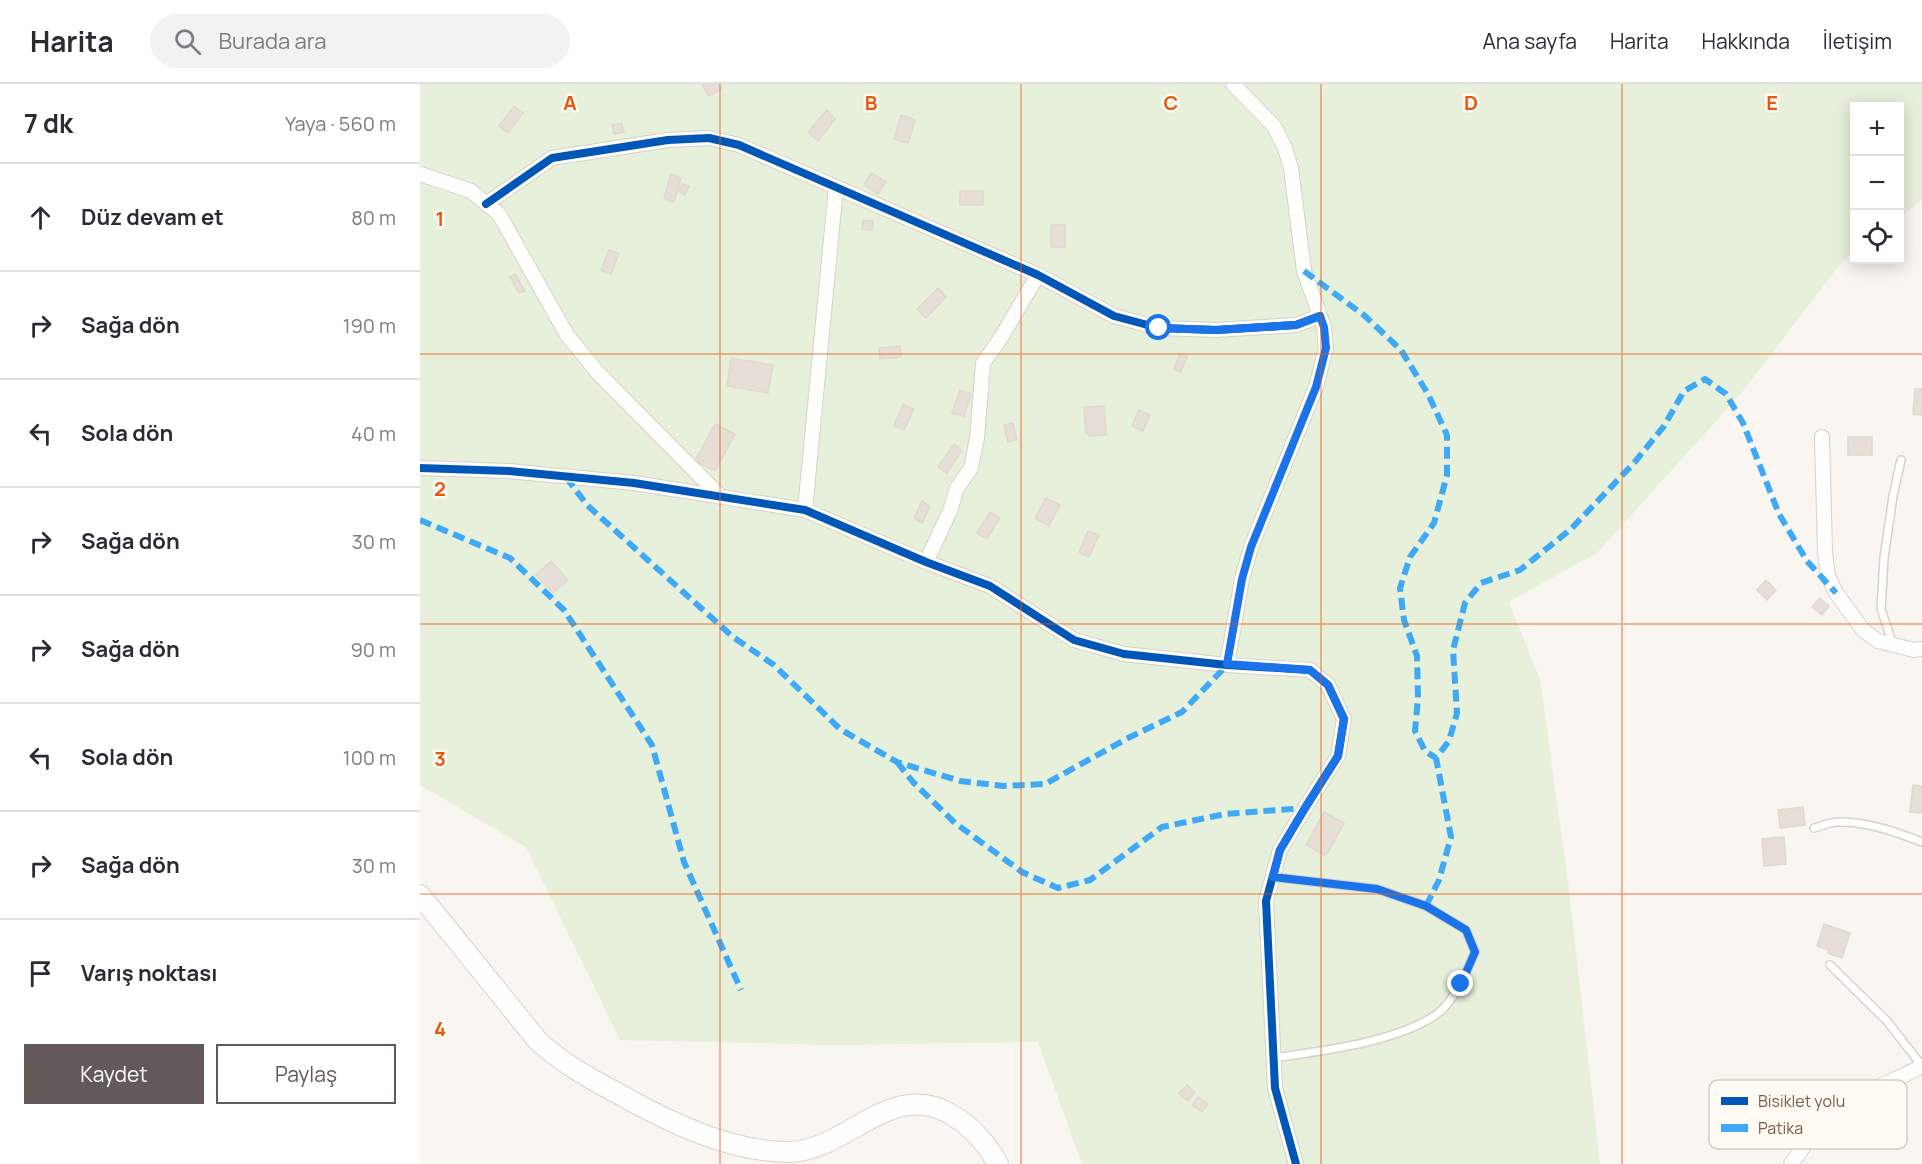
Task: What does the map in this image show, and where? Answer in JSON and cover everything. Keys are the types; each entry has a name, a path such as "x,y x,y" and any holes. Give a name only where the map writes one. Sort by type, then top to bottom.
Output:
{"main road":[{"path":"420,896 538,1041 575,1070 648,1110 718,1140 745,1148 790,1152 825,1143 898,1106 931,1105 960,1120 993,1154 998,1164"},
{"path":"420,914 506,1021 544,1063 558,1074 610,1103 680,1137 744,1160 793,1164 832,1153 904,1117 918,1116 941,1121 953,1129 976,1151 984,1164"}],"street":[{"path":"1227,664 1242,579 1251,547 1316,387 1326,348 1324,327 1304,271 1291,168 1285,148 1274,126 1233,84"},
{"path":"486,204 552,158 668,140 709,138 739,145 1038,275 1114,316 1159,328 1216,330 1296,325 1320,316"},
{"path":"420,174 471,191 499,214 567,335 598,374 720,496"},
{"path":"806,510 836,187"},
{"path":"926,562 950,511 957,488 971,468 977,438 983,363 1038,275"},
{"path":"1822,437 1825,552 1828,576 1836,593 1864,632 1878,641 1922,650"},
{"path":"420,468 520,472 634,483 806,510 926,562 990,586 1074,640 1124,654 1310,670 1328,685 1344,719 1338,756 1280,850 1266,901 1275,1088 1296,1164"},
{"path":"1895,1080 1922,1066"},
{"path":"1791,1164 1802,1149"}],"lane":[{"path":"1893,645 1881,609 1884,558 1900,460"},
{"path":"1814,828 1836,822 1882,828 1922,843"},
{"path":"1273,877 1377,889 1426,906 1466,930 1475,952 1461,984 1438,1014 1407,1030 1344,1047 1274,1059"},
{"path":"1830,964 1887,1021 1922,1066"}],"green space":[{"path":"420,84 1922,84 1922,200 1904,214 1904,102 1850,102 1850,255 1840,264 1743,391 1598,552 1509,602 1540,679 1568,882 1600,1164 1082,1164 1038,1042 838,1045 620,1040 526,847 420,785"}],"building":[{"path":"702,84 719,84 722,89 708,96"},
{"path":"514,106 523,113 508,133 499,126"},
{"path":"827,110 835,119 818,141 808,132"},
{"path":"901,115 915,120 908,143 894,139"},
{"path":"622,123 624,132 614,134 612,125"},
{"path":"871,173 886,182 878,194 864,185"},
{"path":"671,174 681,178 674,202 664,198"},
{"path":"682,184 689,186 685,195 679,192"},
{"path":"960,191 983,191 983,205 960,205"},
{"path":"863,220 873,221 872,230 862,229"},
{"path":"1051,225 1065,225 1065,247 1051,247"},
{"path":"609,250 619,254 611,274 601,270"},
{"path":"515,274 525,291 519,293 510,277"},
{"path":"938,288 946,297 926,318 917,309"},
{"path":"900,346 901,357 880,359 879,348"},
{"path":"1179,354 1187,357 1181,372 1174,369"},
{"path":"731,358 773,365 768,393 727,386"},
{"path":"1915,389 1922,389 1922,415 1913,414"},
{"path":"960,390 971,394 964,416 952,413"},
{"path":"903,404 914,409 904,430 894,426"},
{"path":"1104,406 1106,435 1089,436 1086,432 1084,407"},
{"path":"1139,410 1150,415 1143,431 1132,426"},
{"path":"1013,423 1017,440 1008,442 1004,425"},
{"path":"715,424 735,434 715,471 695,461"},
{"path":"1848,437 1872,437 1872,455 1848,455"},
{"path":"954,444 962,450 947,473 938,467"},
{"path":"1046,498 1060,505 1049,526 1035,518"},
{"path":"922,501 930,506 922,523 914,518"},
{"path":"990,512 1000,518 987,539 977,533"},
{"path":"1088,531 1099,535 1089,557 1079,552"},
{"path":"551,561 568,580 553,593 536,575"},
{"path":"1766,580 1776,590 1767,600 1757,590"},
{"path":"1820,598 1829,606 1822,615 1812,607"},
{"path":"1913,785 1922,786 1922,813 1910,812"},
{"path":"1803,807 1805,825 1780,828 1778,810"},
{"path":"1324,812 1344,823 1326,856 1306,845"},
{"path":"1784,837 1786,864 1764,866 1762,839"},
{"path":"1824,924 1850,933 1842,958 1817,946"},
{"path":"1187,1085 1195,1092 1188,1101 1179,1094"},
{"path":"1198,1097 1208,1104 1202,1112 1192,1105"}],"marked path":[{"path":"1304,271 1365,316 1401,350 1428,394 1447,435 1447,475 1434,523 1410,557 1400,588 1404,620 1417,656 1418,698 1415,731 1425,751 1436,758"},
{"path":"1426,906 1439,880 1451,837 1436,758 1449,741 1457,713 1453,650 1465,603 1481,583 1520,570 1571,529 1634,463 1664,426 1684,391 1705,379 1726,394 1743,423 1779,514 1807,561 1836,593"},
{"path":"566,477 587,505 733,637 774,665 840,729 897,762 960,781 1003,786 1045,784 1128,738 1182,712 1227,665"},
{"path":"420,520 510,558 564,610 652,745 684,862 741,990"},
{"path":"897,762 913,782 955,823 1022,872 1058,888 1090,880 1162,827 1225,814 1305,808"}],"cycle path":[{"path":"486,204 552,158 668,140 709,138 739,145 1038,275 1114,316 1159,328 1216,330 1296,325 1320,316"},
{"path":"420,468 509,471 634,483 805,510 926,562 990,586 1074,640 1124,654 1227,665 1310,670 1328,685 1344,719 1338,756 1280,850 1266,901 1275,1088 1296,1164"}],"route":[{"path":"1159,328 1216,330 1296,325 1320,316 1324,327 1326,348 1316,387 1251,547 1242,579 1227,664 1310,670 1328,685 1344,719 1338,756 1280,850 1273,877 1377,889 1426,906 1466,930 1475,952 1461,984"}]}
